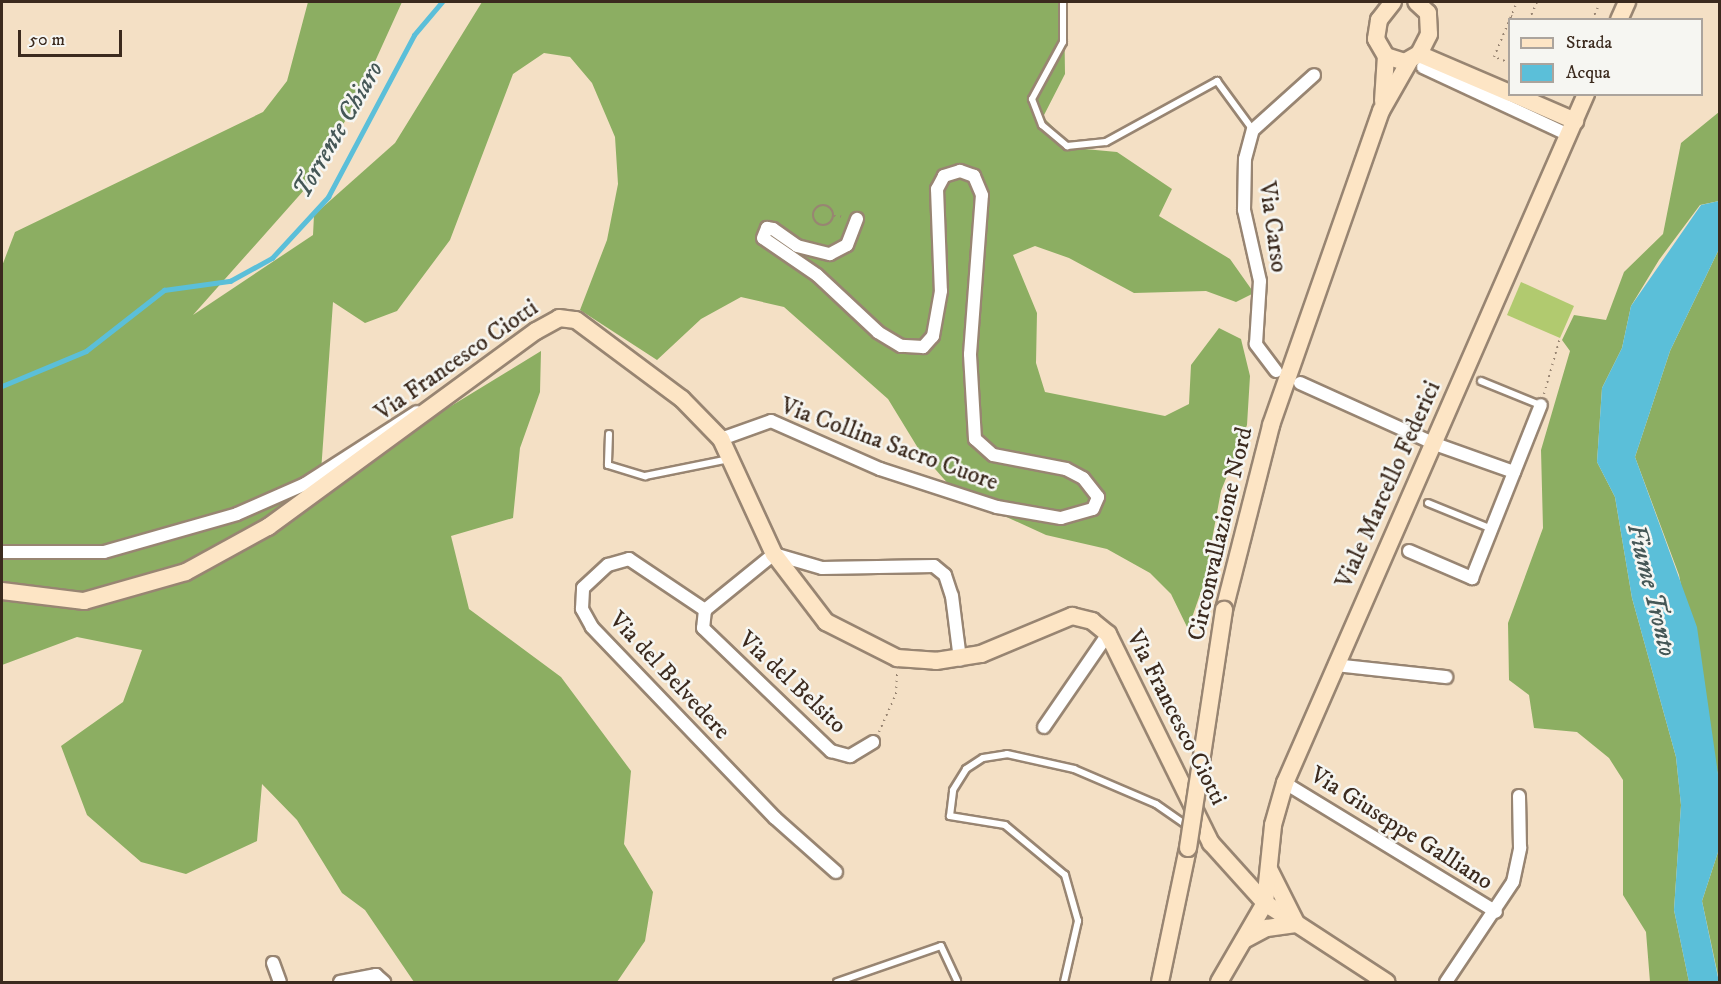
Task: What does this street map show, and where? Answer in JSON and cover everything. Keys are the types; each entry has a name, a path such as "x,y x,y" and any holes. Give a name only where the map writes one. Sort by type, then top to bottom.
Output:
{"street":[{"name":"Circonvallazione Nord","path":"1382,111 1386,56 1376,32 1393,2"},
{"path":"1620,18 1627,2"},
{"name":"Circonvallazione Nord","path":"1160,982 1188,848 1235,554 1271,424 1382,111 1419,56 1430,26 1422,4"},
{"path":"1386,56 1419,56 1440,62 1508,90"},
{"path":"1419,56 1572,128"},
{"path":"1253,130 1314,75"},
{"path":"1519,96 1572,128"},
{"name":"Viale Marcello Federici","path":"1265,903 1285,783 1585,96"},
{"name":"Via Carso","path":"1253,130 1245,159 1244,210 1260,281 1256,344 1262,360 1276,371"},
{"name":"Via Collina Sacro Cuore","path":"721,439 771,421 880,469 997,507 1061,518 1093,509 1098,497 1083,478 1066,469 993,455 975,440 970,354 982,195 974,176 960,171 944,176 937,189 941,291 935,328 923,347 901,346 878,332 817,275 763,238 767,228 773,229 797,246 830,254 847,245 857,219"},
{"name":"Via Francesco Ciotti","path":"2,591 84,601 186,573 268,526 509,350 559,318 576,320 682,399 721,439 774,554 826,622 897,658 960,659 1071,616 1092,621 1108,634 1211,843 1265,903 1386,982"},
{"path":"1300,383 1434,444 1514,472"},
{"path":"2,552 104,552 237,514 305,484 399,420 437,404"},
{"path":"1409,551 1472,578 1541,405"},
{"path":"705,610 774,554 822,568 934,566 945,575 952,596 960,659"},
{"name":"Via del Belvedere","path":"705,610 629,559 608,565 583,588 582,609 591,627 775,818 836,872"},
{"name":"Via del Belsito","path":"705,610 703,628 831,751 850,756 873,742"},
{"path":"1044,727 1108,634"},
{"path":"1335,665 1446,677"},
{"name":"Via Giuseppe Galliano","path":"1285,783 1496,912"},
{"path":"1446,982 1496,912 1513,882 1520,849 1519,796"},
{"path":"1244,940 1267,928 1296,924 1269,869"},
{"path":"1219,982 1265,903"},
{"path":"273,963 280,982"},
{"path":"340,982 376,975 384,982"}],"lane":[{"path":"1064,2 1063,42 1032,99 1042,125 1067,146 1106,142 1217,81 1253,130"},
{"path":"1480,381 1541,405"},
{"path":"609,434 608,465 645,476 730,458"},
{"path":"1428,503 1492,528"},
{"path":"1064,982 1078,921 1065,875 1005,825 950,816 953,790 966,769 983,758 1007,754 1074,769 1155,804 1211,843"},
{"path":"837,982 941,945 957,980"}],"path":[{"path":"1515,18 1511,16 1517,2"},
{"path":"1530,18 1537,2"},
{"path":"1593,18 1598,7"},
{"path":"1508,23 1494,57 1508,63"},
{"path":"817,206 832,208 829,223 815,221 817,206"},
{"path":"1541,405 1560,338"},
{"path":"873,742 896,694 897,658"}],"green space":[{"path":"308,2 402,2 358,99 305,189 193,315 313,235 314,215 395,143 482,2 1064,2 1065,74 1043,117 1074,148 1117,152 1172,189 1159,216 1230,259 1254,293 1236,302 1206,291 1134,293 1069,258 1035,246 1013,255 1037,313 1036,363 1045,392 1165,416 1189,404 1191,365 1219,328 1241,339 1250,376 1247,425 1221,491 1204,583 1188,629 1171,594 1150,573 1107,549 1046,535 958,495 921,453 888,399 784,307 741,297 701,319 657,360 580,310 607,240 618,184 615,137 592,83 570,57 544,53 513,74 450,240 397,311 365,323 333,302 320,486 541,351 540,392 520,448 513,518 451,536 469,609 561,677 631,771 624,844 653,892 645,941 617,982 414,982 365,910 342,893 297,820 262,784 257,841 186,874 141,862 87,815 61,746 123,702 142,650 77,637 2,665 2,266 15,232 263,112 287,81"},
{"path":"1719,112 1719,201 1700,205 1659,260 1631,306 1622,348 1602,388 1597,462 1615,497 1632,598 1676,757 1681,805 1674,910 1689,982 1650,982 1646,932 1623,895 1623,780 1609,758 1577,732 1534,728 1529,695 1509,680 1508,623 1543,528 1541,450 1570,351 1562,340 1574,315 1606,320 1624,272 1663,234 1681,143"},
{"path":"1719,249 1719,781 1679,575 1635,457 1670,351"},
{"path":"1521,282 1574,306 1560,338 1507,315"},
{"path":"1719,849 1719,980 1702,901"}],"water":[{"name":"Fiume Tronto","path":"1719,201 1719,249 1670,351 1635,457 1697,627 1719,781 1719,849 1702,901 1719,982 1689,982 1674,910 1681,805 1676,757 1632,598 1615,497 1597,462 1602,388 1622,348 1631,306 1701,205"}],"waterway":[{"name":"Torrente Chiaro","path":"2,386 86,351 164,290 230,281 272,258 328,197 414,35 442,2"}]}
